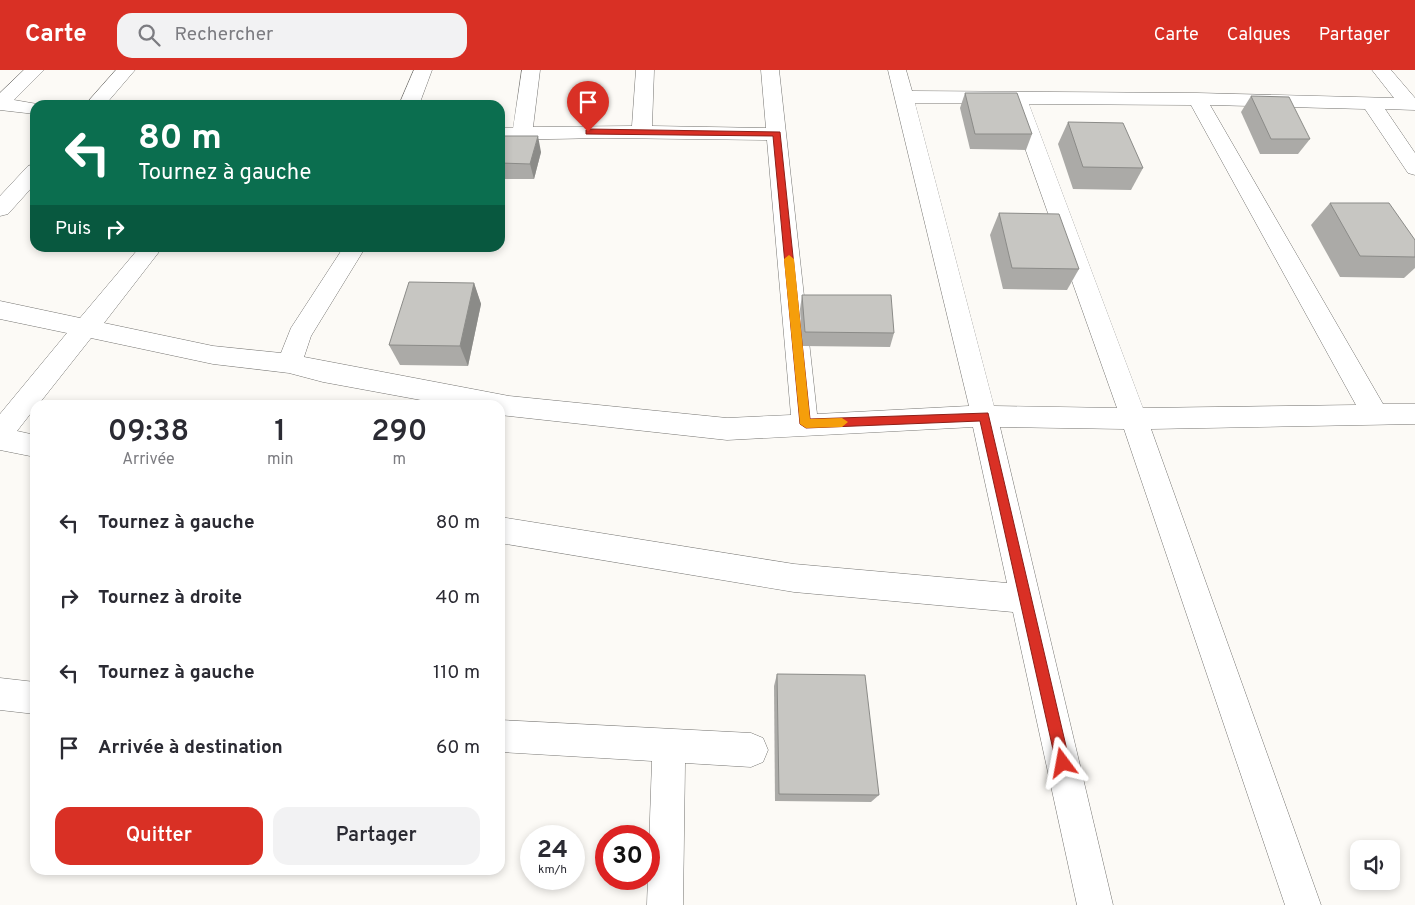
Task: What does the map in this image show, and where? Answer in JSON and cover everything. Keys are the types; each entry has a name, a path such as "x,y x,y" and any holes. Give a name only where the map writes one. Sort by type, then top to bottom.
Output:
{"street":[{"path":"0,104 36,70"},
{"path":"100,100 126,70"},
{"path":"411,100 423,70"},
{"path":"522,134 531,70"},
{"path":"642,133 645,70"},
{"path":"770,70 806,424"},
{"path":"897,70 984,416 1095,905"},
{"path":"1381,70 1412,104"},
{"path":"905,97 1197,99 1412,104"},
{"path":"1017,98 1134,419 1303,905"},
{"path":"1197,99 1376,416"},
{"path":"1370,102 1415,168"},
{"path":"0,104 30,107"},
{"path":"505,134 777,134"},
{"path":"4,198 30,175"},
{"path":"4,198 30,198"},
{"path":"0,432 148,252"},
{"path":"289,363 300,334 351,252"},
{"path":"0,310 213,355 289,363 322,372 476,400"},
{"path":"505,405 727,429 984,416 1134,419 1415,414"},
{"path":"0,439 30,445"},
{"path":"505,531 794,578 1025,599"},
{"path":"0,694 30,697"},
{"path":"505,736 751,750"},
{"path":"666,905 669,745"}],"building":[{"path":"965,93 1017,93 1032,134 975,134"},
{"path":"1251,96 1289,97 1310,139 1271,139"},
{"path":"1068,122 1123,123 1143,168 1083,167"},
{"path":"505,136 538,136 530,164 505,163"},
{"path":"1330,203 1389,203 1415,240 1415,257 1360,256"},
{"path":"999,213 1059,214 1079,269 1012,268"},
{"path":"409,282 474,283 460,346 389,345"},
{"path":"802,295 891,295 894,333 805,332"},
{"path":"777,674 865,675 879,795 779,794"}],"slow traffic":[{"path":"789,259 806,424 842,422"}],"route":[{"path":"588,132 777,134 806,424 984,416 1063,763"}]}
